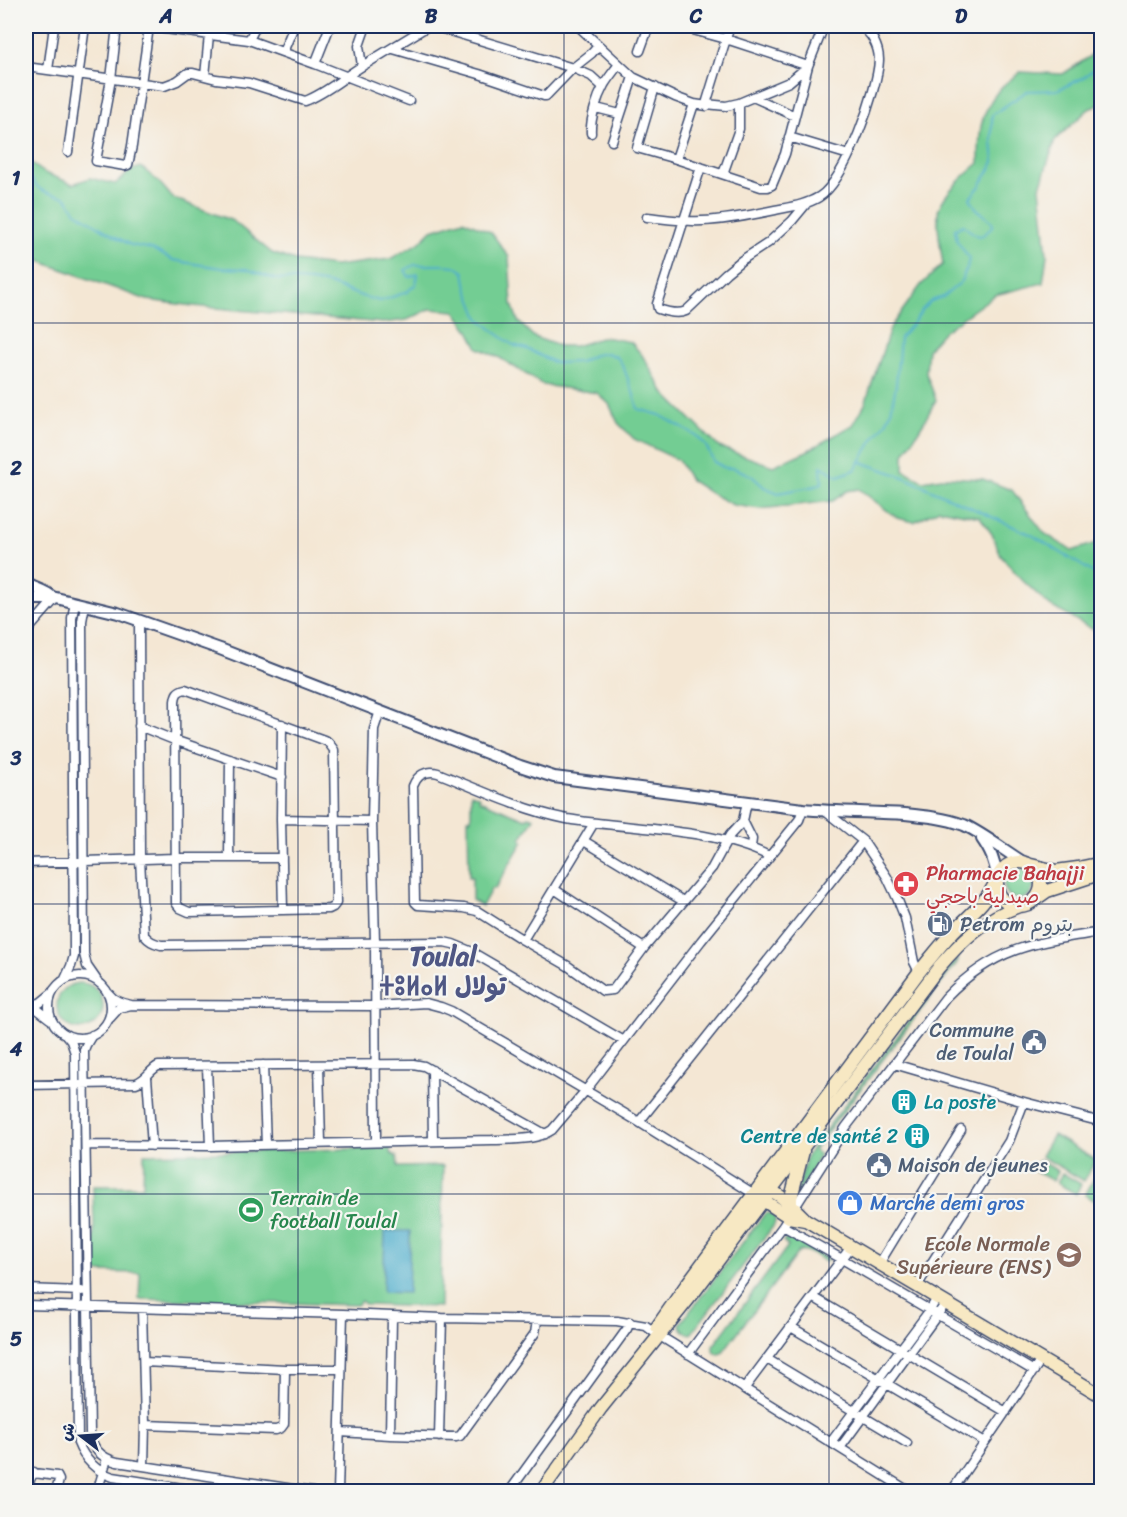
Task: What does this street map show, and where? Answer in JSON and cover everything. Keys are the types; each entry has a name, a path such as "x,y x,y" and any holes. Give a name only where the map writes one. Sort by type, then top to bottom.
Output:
{"main road":[{"path":"762,1193 919,972 952,932 989,896 1005,866 1010,863 1027,863 1056,871 1101,863"},
{"path":"1027,863 1036,869 1041,882 1041,889 1034,901"},
{"path":"997,880 1000,896 1005,902 1024,906 1047,891 1101,873"},
{"path":"541,1491 657,1334 687,1284 806,1144 939,967 971,933 1005,911 1019,906"},
{"path":"789,1214 791,1198 806,1144"},
{"path":"762,1193 789,1214 806,1220 1101,1396"}],"street":[{"path":"48,70 54,26"},
{"path":"68,152 85,26"},
{"path":"117,26 111,79 96,161 128,165 142,83 146,26 189,29 210,35 249,40 409,101"},
{"path":"249,40 256,26"},
{"path":"283,52 294,26"},
{"path":"315,64 330,26"},
{"path":"362,66 359,46 366,26"},
{"path":"26,67 164,86 188,73 193,73 216,79 249,83 304,101 428,26"},
{"path":"433,26 573,68 591,76 603,87"},
{"path":"578,26 633,77 694,104 726,106 739,103 789,82 808,66"},
{"path":"640,51 649,26"},
{"path":"678,26 808,66"},
{"path":"706,104 730,26"},
{"path":"655,87 637,148 761,187 768,187 772,185 785,154 808,66 824,26"},
{"path":"647,217 684,221 722,220 807,202 822,195 849,154 861,128 878,69 877,47 865,28 859,26"},
{"path":"205,76 210,35"},
{"path":"393,49 546,96 598,46"},
{"path":"591,133 590,129 603,87 619,64"},
{"path":"612,141 633,77"},
{"path":"753,97 795,116"},
{"path":"723,174 739,129 739,103"},
{"path":"676,159 694,104"},
{"path":"596,108 620,114"},
{"path":"789,137 849,154"},
{"path":"701,167 657,304 658,309 664,311 678,313 686,311 726,273 768,243 792,221 807,202"},
{"path":"26,583 28,591 26,598 47,600 54,597"},
{"path":"26,583 54,597 118,613 220,649 520,766 554,777 803,809 928,816 949,820 967,827 1027,863"},
{"path":"26,632 54,597"},
{"path":"65,979 74,956 78,862 82,621 80,604"},
{"path":"139,620 140,859 144,935 154,943 161,945 444,942 470,951 624,1041"},
{"path":"185,689 282,724 328,742 334,750 336,903 329,909 189,912 184,910 176,903 174,740 176,694 185,689"},
{"path":"376,1142 372,821 374,729 380,711"},
{"path":"282,724 283,910"},
{"path":"139,726 282,777"},
{"path":"229,858 230,759"},
{"path":"747,802 743,821 726,841 712,868 644,948 613,990 603,991 568,966 471,909 416,904 413,789 415,781 424,773 435,772 540,813 594,823 726,841 752,848 769,856"},
{"path":"86,1146 210,1146 522,1139 545,1135 552,1130 585,1090 701,940 799,820 803,809"},
{"path":"825,811 863,841 887,877 905,918 914,962 919,972"},
{"path":"281,819 372,821"},
{"path":"743,821 752,839 752,848"},
{"path":"523,940 594,823"},
{"path":"978,834 991,852 997,880"},
{"path":"584,841 683,901"},
{"path":"639,1122 863,841"},
{"path":"26,863 175,858 282,858"},
{"path":"78,862 84,954 87,966 111,997 120,1002 131,1005 426,1003 441,1007 762,1193"},
{"path":"554,889 644,948"},
{"path":"688,1354 789,1214 846,1127 958,984 983,966 1012,950 1101,932"},
{"path":"26,1006 40,1003 65,979 80,975 96,979"},
{"path":"107,991 111,1006 108,1021"},
{"path":"51,994 49,1012 52,1020 71,1041 75,1053 86,1146 90,1440 93,1447 107,1459 117,1462 313,1491"},
{"path":"66,1035 79,1038 92,1035 104,1027 120,1008 131,1005"},
{"path":"26,1006 37,1009 52,1020"},
{"path":"92,1035 84,1050 80,1083 76,1435 80,1449 88,1461 103,1473 113,1477 202,1491"},
{"path":"26,1085 136,1083 147,1077 158,1066 413,1064 432,1070 545,1135"},
{"path":"894,1064 1101,1122"},
{"path":"263,1065 266,1145"},
{"path":"319,1065 321,1143"},
{"path":"207,1066 210,1146"},
{"path":"432,1070 433,1140"},
{"path":"147,1077 152,1146"},
{"path":"917,1286 1009,1141 1024,1102"},
{"path":"879,1264 961,1130"},
{"path":"789,1214 842,1259 1034,1371"},
{"path":"744,1389 851,1247"},
{"path":"26,1289 88,1291"},
{"path":"813,1297 1006,1412"},
{"path":"840,1448 887,1384 905,1352 941,1301"},
{"path":"26,1305 630,1322 646,1326 910,1491"},
{"path":"142,1309 144,1466"},
{"path":"338,1491 343,1314"},
{"path":"390,1436 392,1317"},
{"path":"439,1437 442,1318"},
{"path":"340,1432 439,1437 456,1437 462,1434 534,1333 537,1321"},
{"path":"509,1491 630,1322"},
{"path":"791,1327 985,1442"},
{"path":"831,1442 878,1379 905,1352"},
{"path":"767,1359 907,1443"},
{"path":"951,1491 1041,1360"},
{"path":"144,1362 285,1369 341,1369"},
{"path":"145,1425 276,1430 281,1428 284,1424 285,1369"},
{"path":"98,1491 107,1459"},
{"path":"26,1486 30,1472 57,1476 60,1480 56,1491"}],"green space":[{"path":"1101,41 1101,104 1089,109 1055,140 1040,187 1047,255 1043,283 995,295 943,332 928,349 926,373 936,400 904,454 904,470 923,481 947,477 983,479 1012,490 1044,533 1072,551 1101,542 1101,634 1050,606 1022,580 1001,556 992,534 980,517 939,509 914,522 897,518 859,489 847,491 833,501 760,509 733,505 690,480 678,460 634,439 618,423 609,404 597,393 543,385 500,358 478,348 455,311 430,309 407,320 383,323 147,300 42,262 26,253 26,160 45,173 73,184 90,178 115,184 132,170 141,167 173,198 233,221 272,253 295,261 335,266 390,259 419,243 432,230 463,220 491,232 509,257 512,304 518,321 534,337 559,346 575,346 604,337 631,342 642,355 665,394 719,447 773,466 807,451 853,425 865,404 891,326 921,285 943,264 938,228 939,208 951,190 979,163 981,125 987,108 998,91 1020,72 1063,74 1095,53"},
{"path":"471,793 480,797 479,800 526,819 528,816 534,818 495,889 492,888 482,906 472,900 472,877 469,877 468,819 471,819"},
{"path":"1019,869 1025,870 1033,878 1033,890 1025,898 1019,899 1013,898 1005,890 1004,884 1005,878 1013,870"},
{"path":"958,957 956,964 814,1150 820,1155 796,1197 806,1158 811,1149"},
{"path":"80,983 96,990 103,1006 96,1022 80,1029 64,1022 57,1006 64,990"},
{"path":"1053,1135 1096,1160 1084,1181 1041,1156"},
{"name":"Terrain de football Toulal","path":"390,1148 390,1153 397,1157 398,1167 443,1166 440,1307 366,1305 361,1301 357,1305 139,1299 140,1273 95,1272 93,1186 143,1186 144,1154"},
{"path":"1039,1160 1058,1171 1053,1181 1033,1170"},
{"path":"1101,1166 1101,1201 1099,1204 1085,1195"},
{"path":"1062,1173 1081,1184 1076,1194 1057,1183"},
{"path":"766,1213 774,1216 774,1225 692,1333 685,1332 680,1324"},
{"path":"796,1239 828,1259 826,1262 809,1252 799,1251 722,1353 715,1353 713,1346 788,1246 783,1241"}],"water":[{"path":"385,1231 410,1231 408,1293 383,1292"}],"waterway":[{"path":"26,172 40,189 66,197 76,212 114,236 131,245 152,249 173,260 222,268 246,269 275,279 329,284 380,301 407,292 416,284 418,274 409,277 405,270 414,265 455,266 464,272 467,288 479,318 513,345 527,349 555,363 580,362 594,355 607,353 617,357 623,366 638,409 660,415 698,437 706,446 714,462 725,468 733,468 746,473 764,487 778,493 822,483 821,466 838,476 855,470 886,423 896,385 900,338 931,301 943,297 960,283 967,268 969,258 957,241 955,229 963,225 975,235 982,236 993,225 976,208 970,198 994,162 992,115 1027,91 1057,90 1083,78 1102,62"},
{"path":"861,462 901,476 1032,535 1102,578"}],"place":[{"name":"Pharmacie Bahajji صيدلية باحجي","path":"906,884"},
{"name":"Petrom بتروم","path":"940,924"},
{"name":"Commune de Toulal","path":"1034,1042"},
{"name":"La poste","path":"904,1102"},
{"name":"Centre de santé 2","path":"917,1136"},
{"name":"Maison de jeunes","path":"879,1165"},
{"name":"Marché demi gros","path":"850,1203"},
{"name":"Terrain de football Toulal","path":"251,1210"},
{"name":"Ecole Normale Supérieure (ENS)","path":"1069,1255"}],"district":[{"name":"Toulal ⵜⵓⵍⴰⵍ تولال","path":"443,971"}]}
